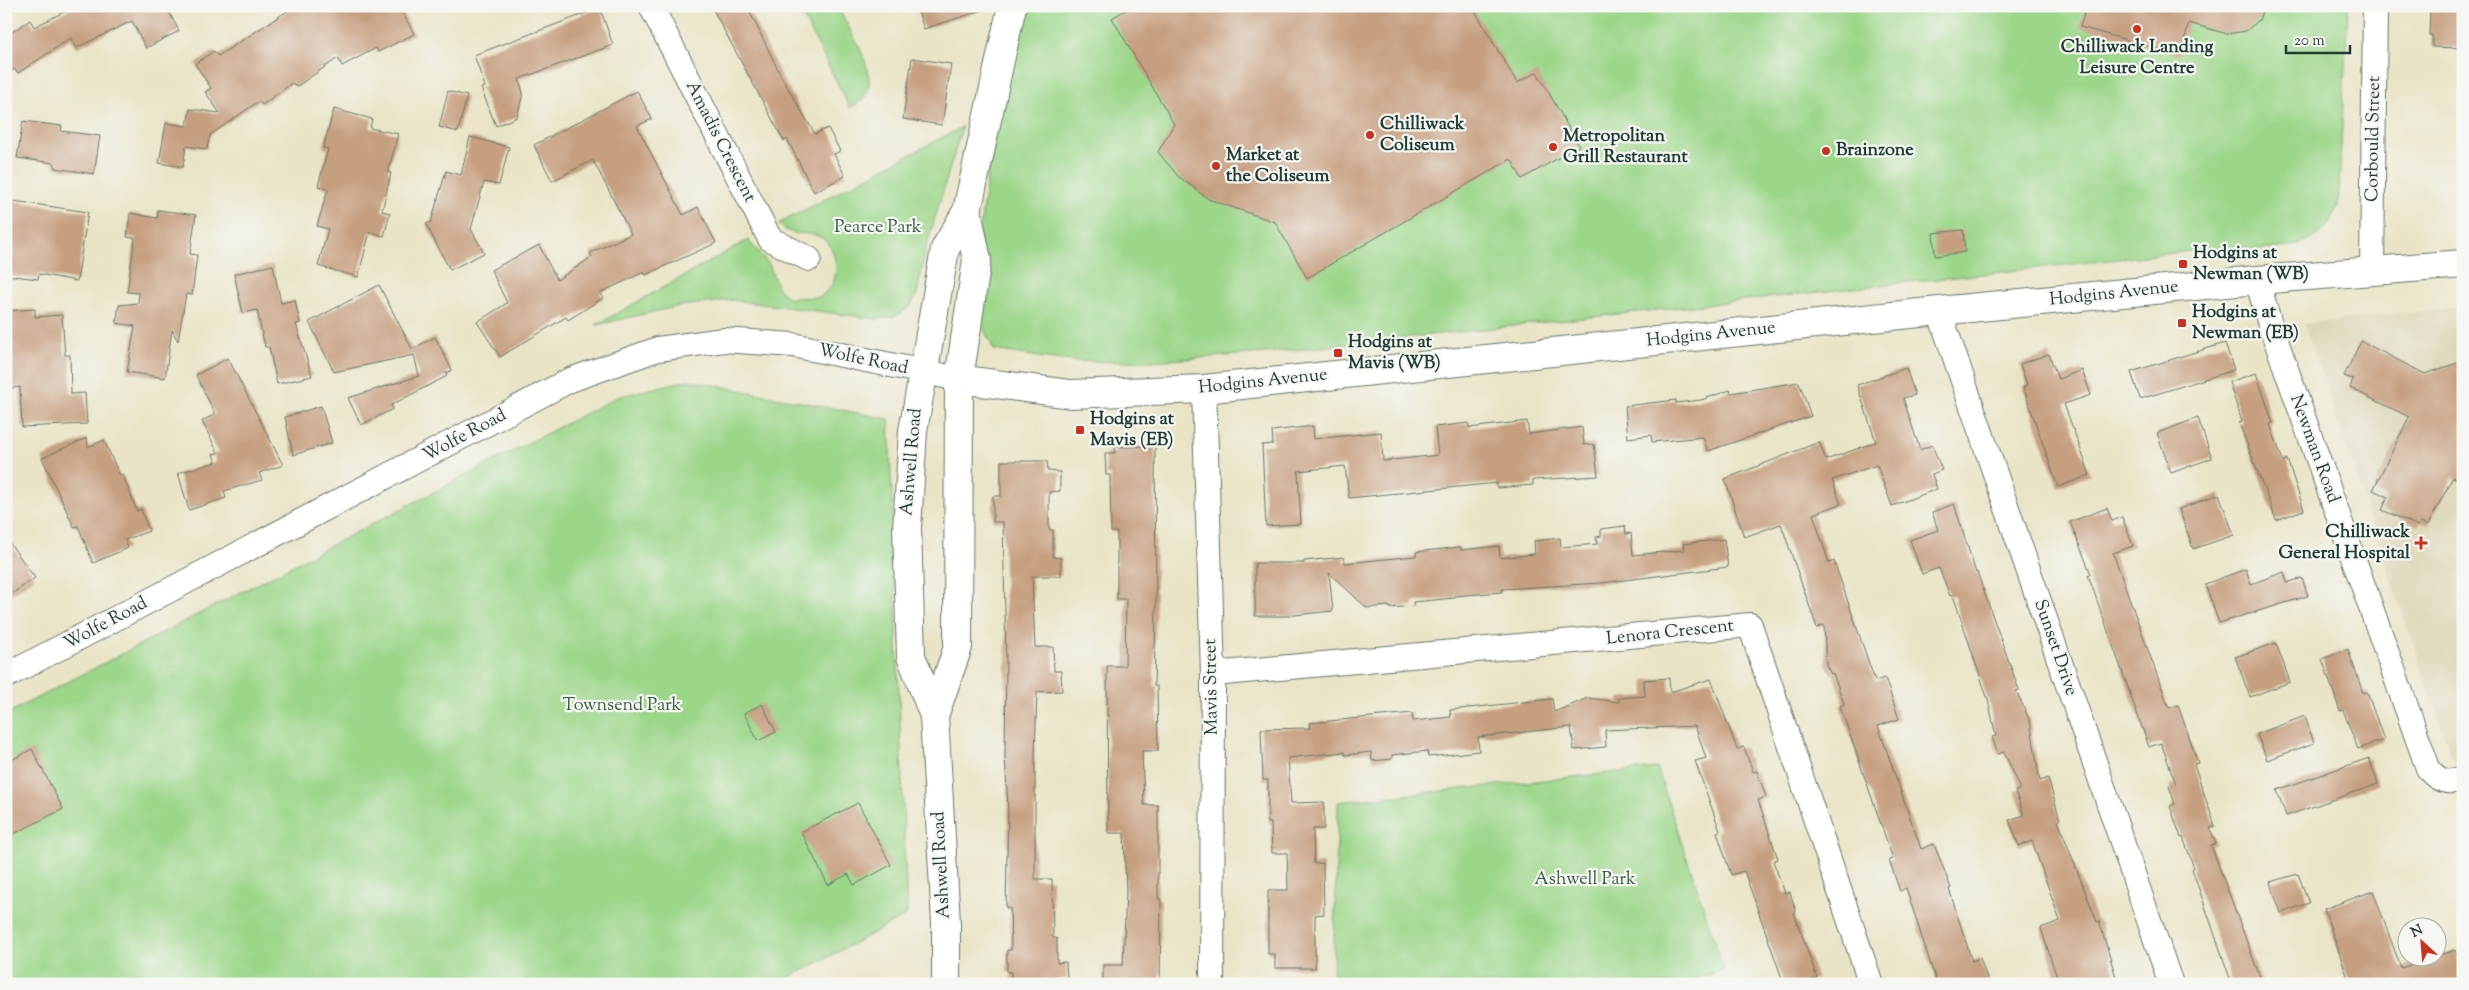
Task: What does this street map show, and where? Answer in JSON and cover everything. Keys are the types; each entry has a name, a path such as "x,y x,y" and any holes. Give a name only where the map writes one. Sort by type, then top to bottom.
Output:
{"street":[{"name":"Amadis Crescent","path":"651,6 770,239 809,260"},
{"name":"Ashwell Road","path":"946,984 946,922 934,716 911,656 907,528 913,431 945,250 966,211 1012,6"},
{"name":"Corbould Street","path":"2372,271 2375,6"},
{"name":"Ashwell Road","path":"934,716 958,647 959,379 977,260 966,211"},
{"name":"Hodgins Avenue","path":"959,379 1070,394 1204,389 1939,311 2257,280 2463,264"},
{"name":"Newman Road","path":"2257,280 2269,321 2428,768 2434,776 2452,780"},
{"name":"Sunset Drive","path":"1939,311 2171,984"},
{"name":"Wolfe Road","path":"6,676 570,380 658,349 724,340 793,345 959,379"},
{"name":"Mavis Street","path":"1204,389 1213,674 1212,984"},
{"name":"Lenora Crescent","path":"1213,674 1750,625 1871,984"}],"shaded area":[{"name":"Chilliwack General Hospital","path":"2463,307 2463,761 2454,764 2304,324"}],"green space":[{"path":"798,6 837,6 854,37 865,61 869,84 866,96 852,107 850,108"},
{"path":"1018,6 2348,6 2338,206 2329,224 2318,234 2292,246 2277,248 2218,248 1276,352 1128,362 1078,361 1036,357 994,350 975,311 980,228 999,92"},
{"name":"Pearce Park","path":"962,127 926,248 917,294 910,307 894,317 876,319 732,300 680,306 596,325 748,240 769,264 778,289 789,298 820,297 831,287 835,277 836,270 832,250 824,239 818,236 793,233 778,224"},
{"name":"Townsend Park","path":"688,380 889,419 907,915 777,984 6,984 6,714 617,397"},
{"name":"Ashwell Park","path":"1657,768 1724,969 1684,984 1361,984 1333,981 1338,802"}],"building":[{"path":"76,6 166,6 179,31 146,48 132,21 76,48 71,38 18,73 14,69 6,75 6,36 30,20 34,27"},
{"path":"295,6 399,6 414,34 378,52 376,48 342,66 338,58 296,87 292,83 262,105 259,101 210,135 207,149 186,146 183,167 159,163 166,123 187,126 190,109 220,113 205,92 211,88 195,64 214,51 218,56"},
{"path":"711,6 747,6 782,78 815,134 828,128 840,151 834,154 845,176 814,192 787,139 784,141"},
{"path":"916,6 983,6 983,10 924,29"},
{"name":"Chilliwack Coliseum","path":"1132,6 1472,6 1517,83 1537,72 1579,146 1522,179 1511,159 1307,278 1275,222 1208,199 1178,176 1158,152 1174,124 1112,18"},
{"name":"Chilliwack Landing Leisure Centre","path":"2086,6 2264,6 2259,20 2246,31 2227,34 2189,23 2180,55 2080,27"},
{"path":"2432,6 2463,6 2463,48 2432,47 2432,35 2429,35"},
{"path":"600,8 613,45 519,79 523,93 517,117 496,126 481,88 485,87 474,55"},
{"path":"912,58 951,64 942,125 903,119"},
{"path":"448,91 467,96 458,132 439,127"},
{"path":"637,91 652,119 637,126 683,215 698,207 716,243 645,275 644,272 600,293 603,298 568,320 566,317 500,357 477,322 507,303 491,270 539,245 557,280 592,257 590,253 631,234 593,160 552,181 534,145"},
{"path":"334,109 372,119 370,128 398,134 388,172 391,173 382,211 390,213 384,236 370,232 358,277 318,266 328,229 317,226 328,189 318,186 328,149 323,148"},
{"path":"23,121 62,126 61,131 100,136 94,174 55,168 54,163 17,158"},
{"path":"470,137 509,147 499,185 484,182 471,229 484,253 450,270 426,224 431,222 446,171 461,175"},
{"path":"6,200 88,212 77,281 39,274 38,279 6,275"},
{"path":"158,210 196,215 190,254 197,255 192,295 186,294 178,341 172,330 165,378 127,372 135,326 116,323 119,305 138,303 139,293 127,292 135,238 127,237 130,213 157,218"},
{"path":"1963,230 1965,252 1935,256 1933,233"},
{"path":"273,265 281,303 295,300 300,323 296,324 312,376 277,384 269,347 265,347 257,310 243,313 234,274"},
{"path":"379,285 412,349 435,337 452,370 446,373 447,376 391,405 393,409 361,425 348,398 419,376 414,355 334,372 309,322"},
{"path":"35,309 35,317 62,315 65,355 70,355 71,394 85,393 87,424 22,427 20,387 7,389 6,311"},
{"path":"2361,341 2425,374 2463,361 2463,482 2453,477 2428,525 2420,522 2418,526 2382,510 2388,497 2373,490 2409,417 2350,388 2353,379 2344,376"},
{"path":"2225,343 2234,370 2140,399 2131,372"},
{"path":"2049,354 2058,379 2082,370 2091,395 2064,404 2090,475 2058,487 2023,387 2027,385 2020,364"},
{"path":"228,358 283,465 259,473 262,480 224,491 226,498 189,510 178,473 216,462 213,454 218,453 202,421 215,414 196,375"},
{"path":"1906,368 1915,395 1903,398 1920,450 1932,445 1942,470 1932,474 1937,489 1892,506 1877,465 1832,480 1841,504 1813,514 1829,563 1834,561 1875,681 1885,678 1899,719 1878,726 1921,849 1934,844 1951,888 1949,889 1972,961 1980,958 1989,984 1937,984 1906,888 1900,891 1889,860 1893,859 1840,706 1844,704 1833,673 1831,674 1826,665 1824,625 1817,628 1781,524 1744,537 1725,479 1819,442 1826,460 1876,442 1857,385"},
{"path":"2256,373 2273,423 2270,424 2283,461 2287,459 2304,510 2276,520 2239,423 2242,422 2229,382"},
{"path":"1799,382 1811,416 1708,451 1703,437 1652,442 1651,435 1628,438 1625,406 1676,400 1676,403 1701,400 1730,390 1731,393"},
{"path":"321,406 332,443 293,455 285,417"},
{"path":"2198,418 2212,458 2171,473 2157,433"},
{"path":"1527,421 1529,434 1582,427 1584,445 1594,444 1598,476 1533,480 1533,485 1497,488 1497,483 1349,498 1345,466 1298,471 1301,524 1266,526 1262,445 1273,444 1272,431 1313,426 1314,439 1381,432 1383,461 1438,455 1435,427 1469,423 1469,428"},
{"path":"87,438 88,447 104,440 120,476 123,475 137,511 141,509 149,531 125,540 128,548 93,563 78,526 74,527 42,458"},
{"path":"1155,446 1156,608 1154,686 1157,686 1158,751 1142,751 1144,805 1158,805 1158,899 1161,899 1160,984 1103,984 1103,965 1123,965 1126,891 1124,833 1108,833 1107,666 1125,666 1126,599 1117,599 1117,532 1111,532 1110,475 1106,475 1105,453 1115,453 1115,447"},
{"path":"1001,461 1047,461 1048,471 1060,472 1060,491 1049,492 1049,530 1053,530 1053,557 1061,558 1061,576 1032,576 1035,647 1053,647 1054,671 1061,671 1062,691 1037,692 1035,754 1035,879 1052,879 1053,938 1057,938 1057,963 1066,962 1067,979 1058,979 1058,984 1011,984 1011,972 1007,972 1007,950 1011,950 1010,908 1006,908 1008,808 1005,755 1006,660 1003,522 993,522 993,496 1001,496"},
{"path":"2219,494 2234,535 2193,549 2179,509"},
{"path":"1954,504 1976,573 2019,690 2016,691 2030,721 2040,781 2048,778 2060,820 2058,821 2097,922 2099,921 2118,984 2059,984 2041,928 2060,921 2032,841 2019,846 2009,820 2024,815 2015,791 2021,789 2004,752 1998,754 1992,737 1996,736 1988,700 1953,595 1950,596 1939,568 1922,574 1910,540 1938,530 1932,512"},
{"path":"2107,508 2112,521 2122,517 2133,546 2113,553 2169,708 2178,705 2198,763 2194,764 2215,826 2210,828 2216,844 2211,845 2261,980 2250,984 2232,984 2192,869 2194,868 2170,806 2175,804 2169,786 2176,784 2161,743 2149,747 2088,575 2091,574 2070,522"},
{"path":"1625,526 1626,534 1631,533 1633,555 1684,550 1683,544 1724,539 1728,567 1601,583 1502,589 1502,592 1454,596 1454,598 1413,602 1414,606 1390,608 1389,606 1367,608 1329,573 1333,611 1285,616 1255,616 1255,563 1304,563 1304,561 1344,557 1345,563 1416,556 1416,552 1460,547 1461,550 1499,546 1500,558 1535,554 1534,541 1560,538 1561,547 1597,544 1596,537 1601,536 1601,529"},
{"path":"6,538 35,578 6,598"},
{"path":"2246,569 2251,584 2284,572 2287,583 2302,578 2308,596 2219,623 2205,584"},
{"path":"2276,643 2290,682 2250,697 2235,657"},
{"path":"2348,649 2363,693 2367,692 2384,740 2358,749 2343,710 2340,711 2322,659"},
{"path":"1669,678 1670,692 1711,679 1737,749 1744,747 1753,772 1757,771 1766,797 1758,800 1778,859 1773,861 1785,893 1790,892 1796,912 1794,913 1817,978 1801,984 1784,984 1744,871 1731,875 1717,832 1720,831 1695,761 1706,758 1695,726 1605,730 1606,747 1574,750 1571,727 1478,737 1479,751 1428,757 1427,751 1392,755 1392,759 1372,761 1371,752 1345,755 1344,752 1288,758 1291,803 1324,802 1324,829 1313,829 1314,864 1323,863 1324,914 1315,915 1315,968 1275,968 1275,954 1268,954 1268,890 1288,890 1287,853 1272,853 1271,823 1268,823 1268,780 1263,780 1261,729 1310,728 1309,723 1412,713 1413,721 1451,717 1450,710 1552,699 1554,712 1588,698 1619,702 1619,698 1645,696 1644,680"},
{"path":"762,704 776,732 758,741 744,713"},
{"path":"2305,716 2314,743 2267,760 2257,734"},
{"path":"32,749 63,809 6,838 6,763"},
{"path":"2369,758 2378,784 2286,816 2277,790"},
{"path":"858,803 891,865 854,885 848,874 828,885 801,832"},
{"path":"2298,874 2309,903 2281,913 2270,882"},
{"path":"2373,891 2396,954 2396,968 2446,968 2446,953 2455,950 2463,973 2463,984 2350,984 2324,909"}],"place":[{"name":"Chilliwack Landing Leisure Centre","path":"2137,29"},
{"name":"Chilliwack Coliseum","path":"1370,135"},
{"name":"Metropolitan Grill Restaurant","path":"1553,147"},
{"name":"Brainzone","path":"1826,151"},
{"name":"Market at the Coliseum","path":"1216,166"},
{"name":"Hodgins at Newman (WB)","path":"2183,264"},
{"name":"Hodgins at Newman (EB)","path":"2182,323"},
{"name":"Hodgins at Mavis (WB)","path":"1338,353"},
{"name":"Hodgins at Mavis (EB)","path":"1080,430"},
{"name":"Chilliwack General Hospital","path":"2421,543"}]}
